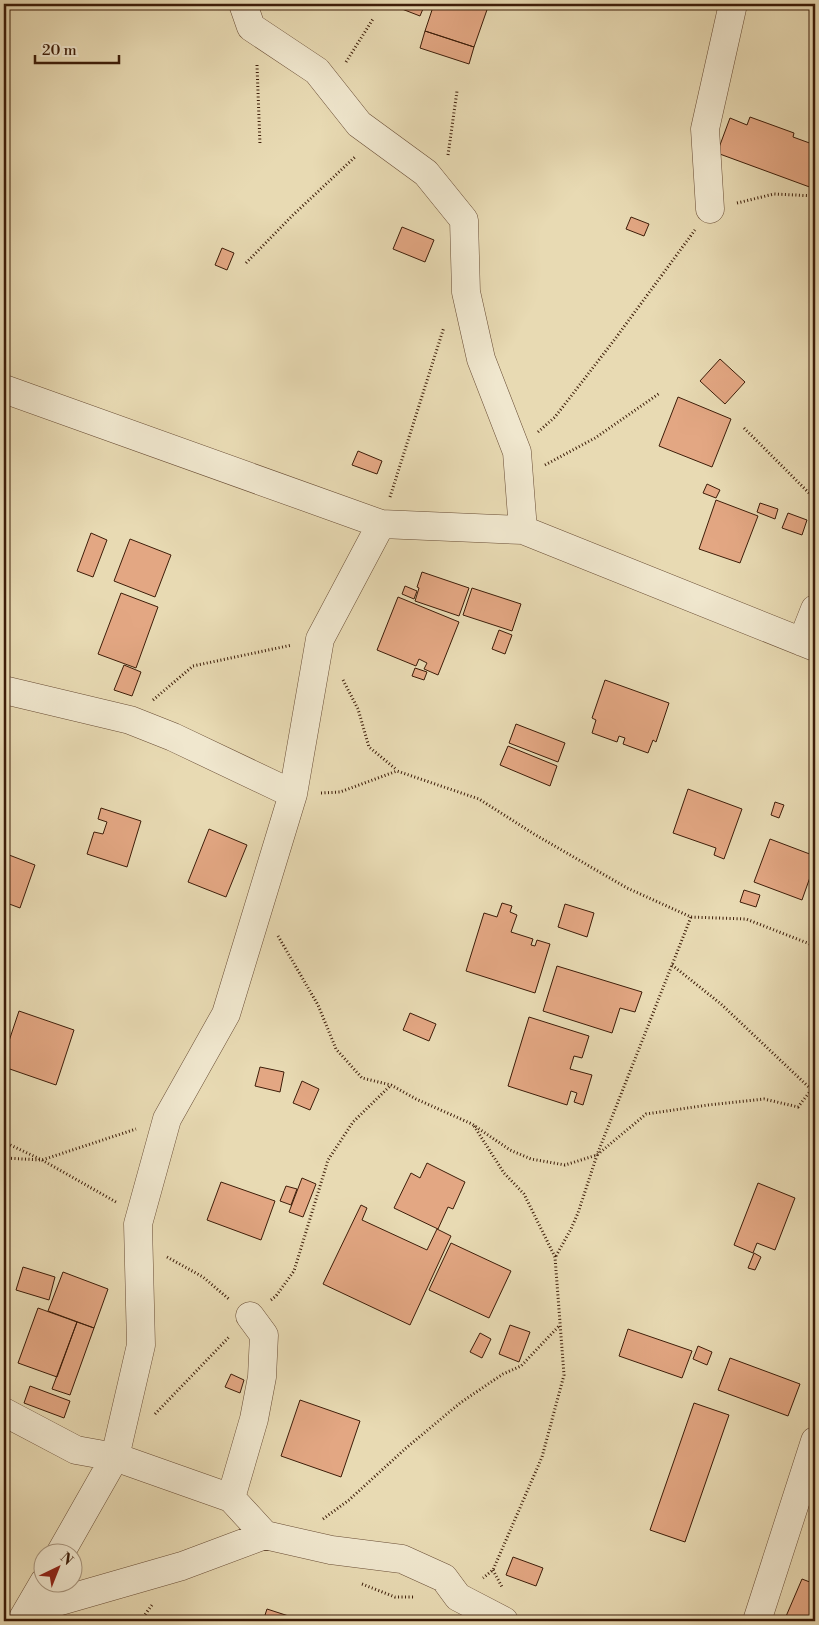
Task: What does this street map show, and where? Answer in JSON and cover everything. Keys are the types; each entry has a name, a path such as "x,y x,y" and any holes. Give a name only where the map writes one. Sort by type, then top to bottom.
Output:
{"street":[{"path":"710,210 705,129 733,4"},
{"path":"247,16 317,70 359,124 426,173 464,220 466,292 481,359 517,452 523,530"},
{"path":"4,389 381,524 523,530 809,645 815,609"},
{"path":"67,1542 115,1456 141,1345 138,1224 167,1119 226,1014 293,794 320,639 381,524"},
{"path":"4,690 130,720 173,737 293,794"},
{"path":"231,1498 254,1419 262,1377 264,1335 250,1316"},
{"path":"4,1412 76,1450 115,1456 231,1498 265,1535"},
{"path":"757,1621 815,1441"},
{"path":"25,1616 182,1566 265,1535 330,1550 402,1559 444,1578 458,1597 504,1621"},
{"path":"25,1616 38,1592"}],"path":[{"path":"247,16 258,74 260,144"},
{"path":"340,99 346,61 373,20"},
{"path":"447,161 457,91"},
{"path":"246,263 339,170 377,137"},
{"path":"660,393 595,438 542,467 517,452 555,417 710,210 774,194 815,196"},
{"path":"381,524 450,305 466,292"},
{"path":"744,428 815,499"},
{"path":"130,720 193,666 320,639 358,709 369,747 397,770 479,799 534,834 627,888 691,917 746,919 815,946"},
{"path":"293,794 340,792 397,770"},
{"path":"555,1257 578,1213 597,1155 691,917"},
{"path":"279,927 278,936 318,1005 336,1049 362,1078 391,1085 416,1099 472,1124 510,1150 531,1159 565,1165 597,1155 646,1114 764,1099 798,1107 815,1085"},
{"path":"672,965 721,1004 815,1093"},
{"path":"250,1316 276,1296 294,1271 328,1160 353,1122 391,1085"},
{"path":"4,1158 42,1160 167,1119"},
{"path":"458,1597 493,1570 542,1457 564,1375 555,1257 524,1194 504,1174 472,1124"},
{"path":"316,1523 348,1500 460,1403 504,1374 521,1366 559,1325"}],"building":[{"path":"389,4 425,4 420,16"},
{"path":"434,4 489,4 474,47 425,31"},
{"path":"425,31 474,47 469,64 420,48"},
{"path":"750,117 794,133 793,137 815,145 815,189 717,153 730,118 747,125"},
{"path":"631,217 649,224 644,236 626,229"},
{"path":"402,227 434,240 425,262 393,249"},
{"path":"222,248 234,253 227,270 215,265"},
{"path":"720,359 745,382 725,404 700,381"},
{"path":"678,397 731,419 712,467 659,446"},
{"path":"358,451 382,461 377,474 352,465"},
{"path":"707,484 720,490 716,498 703,493"},
{"path":"716,500 758,516 740,563 699,549"},
{"path":"760,503 778,509 775,519 757,512"},
{"path":"788,513 807,520 802,535 782,528"},
{"path":"91,533 107,540 93,577 77,571"},
{"path":"130,539 171,555 155,597 114,581"},
{"path":"422,572 469,588 459,616 415,601"},
{"path":"405,586 417,591 414,599 402,594"},
{"path":"472,588 521,604 512,631 463,615"},
{"path":"121,593 158,607 136,668 98,654"},
{"path":"398,597 459,622 438,675 424,669 427,663 419,659 416,666 377,650"},
{"path":"499,630 512,635 505,654 492,649"},
{"path":"124,665 141,672 132,696 114,690"},
{"path":"415,668 427,672 424,680 412,676"},
{"path":"605,680 669,703 656,742 653,740 648,753 623,744 625,738 619,736 617,742 592,733 596,720 592,718"},
{"path":"516,724 565,743 558,762 509,743"},
{"path":"508,746 557,766 550,786 500,765"},
{"path":"688,789 742,809 724,859 714,855 716,848 673,833"},
{"path":"775,802 784,805 779,818 771,815"},
{"path":"101,808 141,821 127,867 87,854 94,832 103,834 107,822 98,819"},
{"path":"209,829 247,845 226,897 188,882"},
{"path":"770,839 815,856 815,863 802,900 754,882"},
{"path":"4,853 35,865 20,908 4,902"},
{"path":"744,890 760,895 756,907 740,902"},
{"path":"502,903 512,906 510,912 517,915 511,932 533,939 531,945 535,946 537,940 550,944 535,993 466,971 484,913 497,917"},
{"path":"565,904 594,913 587,937 558,927"},
{"path":"557,966 642,992 635,1012 620,1008 612,1033 543,1011"},
{"path":"19,1011 74,1030 56,1085 4,1067 4,1056"},
{"path":"410,1013 436,1024 429,1041 403,1030"},
{"path":"529,1017 589,1036 582,1058 574,1056 570,1069 592,1075 583,1105 574,1102 577,1093 571,1091 567,1105 508,1086"},
{"path":"260,1067 284,1072 280,1092 255,1086"},
{"path":"302,1081 319,1089 310,1110 293,1103"},
{"path":"427,1163 465,1182 453,1209 448,1207 438,1229 394,1208 411,1173 420,1178"},
{"path":"302,1178 316,1184 303,1217 289,1212"},
{"path":"221,1182 275,1201 261,1240 207,1220"},
{"path":"758,1183 795,1198 775,1250 757,1243 753,1253 734,1245"},
{"path":"286,1186 297,1189 291,1205 280,1201"},
{"path":"361,1205 367,1208 362,1220 427,1250 437,1229 451,1236 410,1325 323,1284"},
{"path":"451,1243 511,1271 489,1318 429,1290"},
{"path":"754,1253 761,1257 755,1270 748,1268"},
{"path":"23,1267 55,1277 49,1300 16,1290"},
{"path":"63,1272 108,1289 94,1328 48,1311"},
{"path":"38,1308 77,1322 57,1377 18,1363"},
{"path":"77,1322 94,1328 70,1395 52,1389"},
{"path":"510,1325 530,1332 519,1362 499,1354"},
{"path":"628,1329 692,1351 682,1378 619,1356"},
{"path":"480,1333 491,1339 482,1358 470,1352"},
{"path":"698,1346 712,1352 707,1365 693,1359"},
{"path":"730,1358 800,1384 788,1416 718,1390"},
{"path":"231,1374 244,1380 240,1393 225,1387"},
{"path":"30,1386 70,1401 64,1418 24,1403"},
{"path":"300,1400 360,1421 341,1477 281,1456"},
{"path":"694,1403 729,1415 685,1542 650,1530"},
{"path":"513,1557 543,1568 536,1586 506,1575"},
{"path":"802,1579 815,1584 815,1621 784,1621"},
{"path":"267,1609 304,1621 263,1621"}]}
